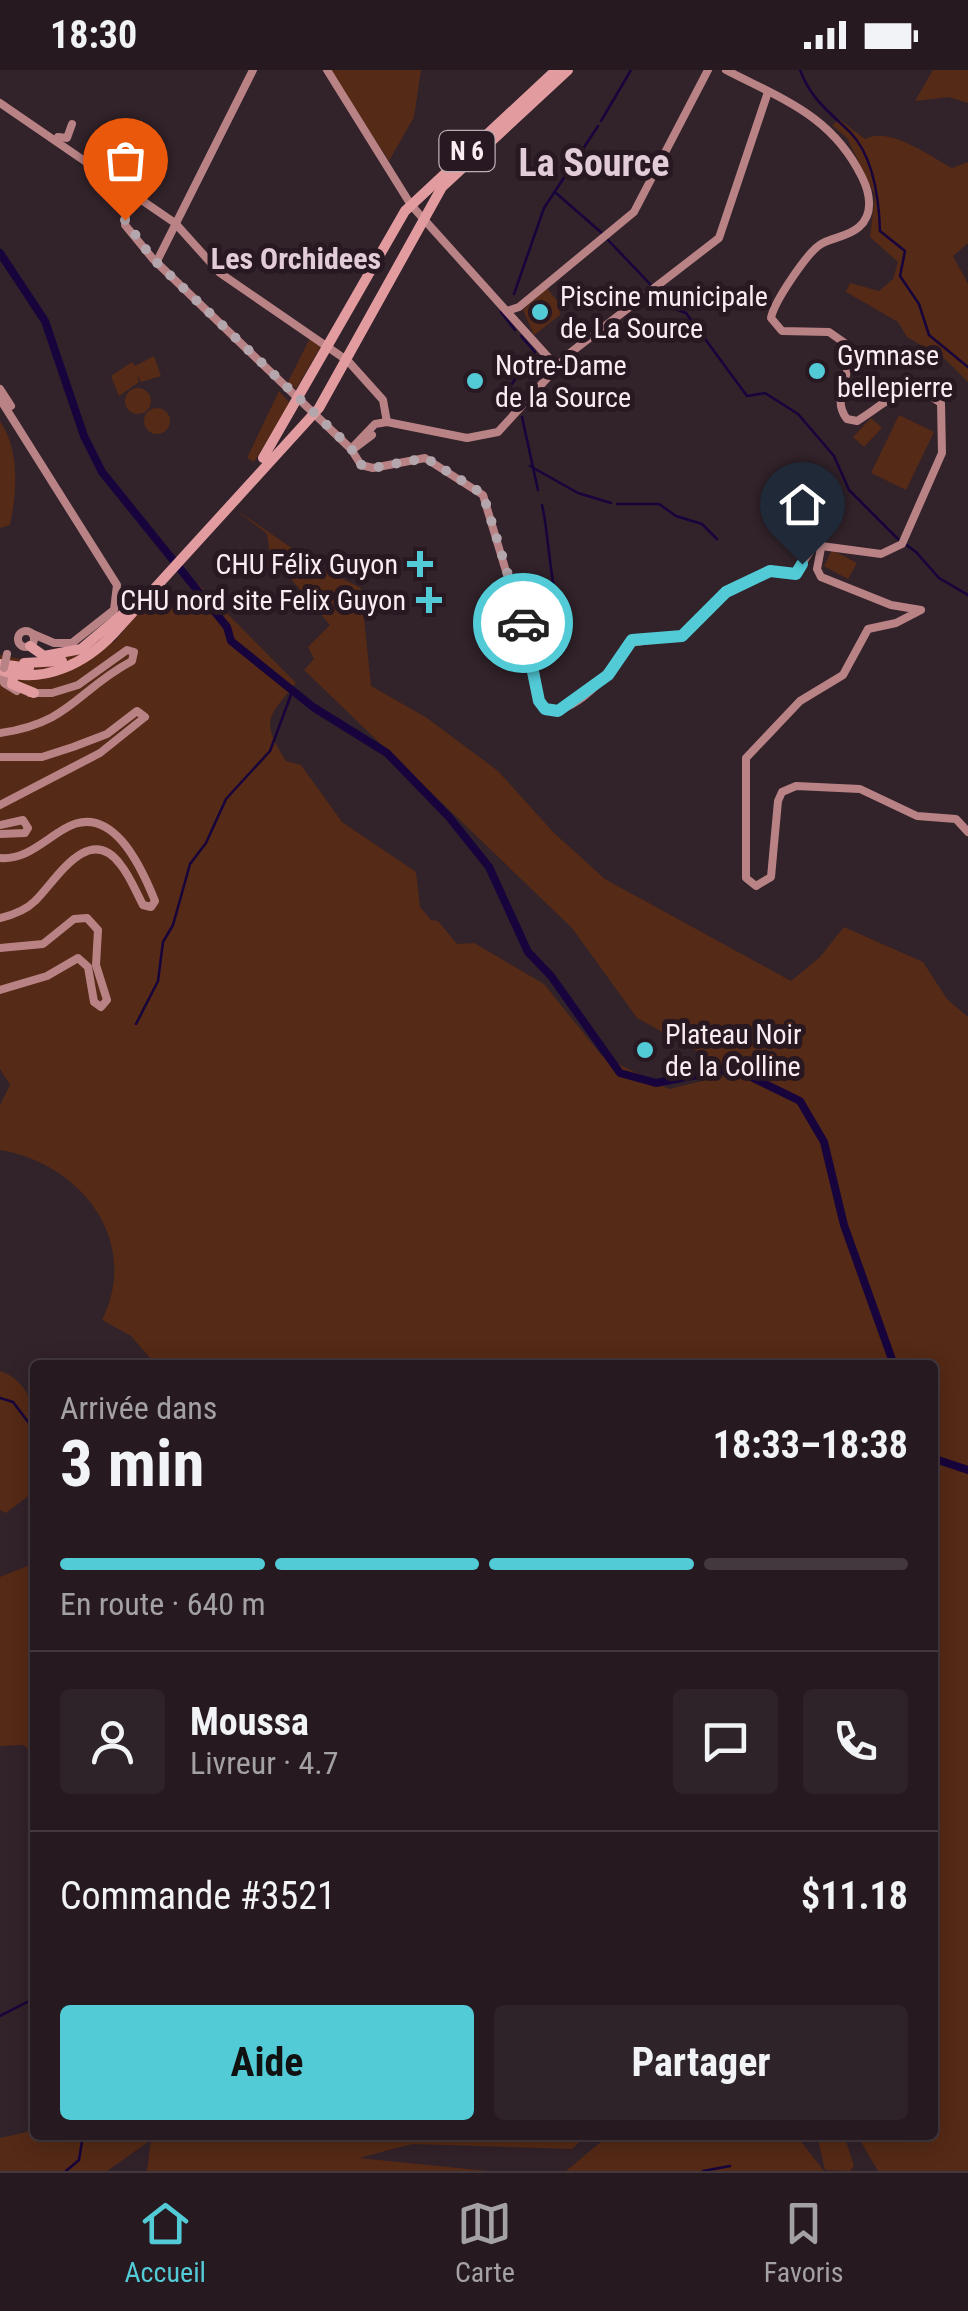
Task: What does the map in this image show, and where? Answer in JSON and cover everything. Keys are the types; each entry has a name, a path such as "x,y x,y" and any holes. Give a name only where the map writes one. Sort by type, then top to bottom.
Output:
{"main road":[{"path":"157,261 253,70"},
{"path":"328,70 411,201 515,314 556,366"},
{"name":"N 6","path":"254,473 330,348 411,201 556,70"},
{"name":"N 6","path":"5,663 48,664 72,658 95,644 130,610 254,473 314,414 348,361 424,217 458,169 568,70"},
{"path":"515,314 634,212 708,70"},
{"path":"130,197 125,225 299,400 354,449 361,465 373,468 426,458 483,494 534,664 539,701 550,711 562,709 608,675 628,643 682,636 726,592 770,571 796,574 810,548 836,545 881,554 897,549 905,540 942,453 941,403 915,389 903,391 862,418 850,421 840,410 850,362 849,346 829,332 782,331 772,322 771,312 814,249 859,227 870,205 863,179 837,134 726,70"},
{"path":"354,449 375,424 386,422 466,438 490,436 556,366 719,238 768,92"},
{"path":"4,104 54,135 130,197 176,223 220,273 348,361 384,400 386,422"},
{"path":"54,135 68,138 72,124"},
{"path":"0,389 37,454"},
{"path":"0,399 114,577 118,593 114,610 88,635 72,642 27,641 5,663"},
{"path":"821,548 817,570 821,576 891,605 921,610 896,623 868,629 843,675 800,702 748,754 742,774 749,837 746,878 756,886 771,877 778,801 786,789 796,786 870,791 917,816 956,819 968,832"},
{"path":"27,641 40,656 81,649 130,610"},
{"path":"5,663 55,671 81,661 130,610"},
{"path":"0,733 31,728 71,709 132,661 134,652 123,652 69,689 34,693 12,684 5,663"},
{"path":"0,757 50,755 97,740 134,712 145,717 100,753 0,805"},
{"path":"0,825 23,820 28,824 25,833 0,834"},
{"path":"0,858 18,856 74,823 95,821 120,838 155,901 151,907 143,905 114,857 89,851 66,864 28,906 0,918"},
{"path":"0,948 43,944 74,920 87,918 98,930 96,965 107,1000 101,1006 94,1002 88,967 78,958 47,976 0,990"}],"shaded area":[{"path":"330,70 421,70 414,117 389,161"},
{"path":"933,70 968,70 968,103 949,97 915,101"},
{"path":"840,120 865,139 897,139 952,168 968,162 968,243 953,256 968,284 968,382 945,359 907,337 898,322 846,292 850,283 879,291 893,279 898,262 870,237 875,195 847,138 832,125"},
{"name":"Piscine municipale de La Source","path":"547,288 559,303 560,315 534,335 523,310"},
{"path":"310,338 321,346 296,389 288,382"},
{"path":"154,356 161,376 141,382 137,374 139,382 119,396 111,376 132,362 135,366"},
{"path":"138,388 147,392 151,401 147,410 138,414 129,410 125,401 129,392"},
{"path":"279,391 290,403 254,462 247,458"},
{"path":"157,408 166,412 170,421 166,430 157,434 148,430 144,421 148,412"},
{"path":"899,415 934,432 906,490 871,473"},
{"path":"871,418 882,428 864,447 853,437"},
{"path":"0,421 11,445 15,485 10,525 0,528"},
{"path":"235,509 318,566 361,588 371,686 427,718 498,771 553,832 605,879 791,981 820,957 844,927 923,962 947,999 968,1017 968,2171 878,2171 860,2140 938,2140 938,1360 152,1360 131,1336 102,1320 112,1290 114,1261 108,1234 96,1210 78,1188 55,1171 0,1150 0,1105 10,1085 0,1069 0,655 44,663 114,642 155,593 180,611 197,583 296,683 271,720 273,737 286,761 301,765 342,822 416,872 420,907 431,920 438,921 457,944 474,943 544,984 602,1056 669,1089 727,1075 724,1066 637,1018 572,928 304,670 314,659 308,647 330,625 275,560 260,576 253,570 270,555 267,534"},
{"path":"832,550 857,563 848,579 824,566"},
{"path":"0,1371 15,1379 30,1401 30,1495 6,1513 0,1510"},
{"path":"30,1565 30,1752 24,1745 0,1746 0,1577"},
{"path":"30,2129 30,2140 151,2140 107,2171 0,2171 0,2138"},
{"path":"151,2140 582,2140 572,2149 412,2144 359,2158 488,2171 147,2171"},
{"path":"603,2140 800,2140 824,2171 566,2171"},
{"path":"818,2140 846,2140 854,2166 850,2171 825,2170"}],"waterway":[{"path":"601,121 631,70"},
{"path":"800,70 815,97 865,153 876,192 880,231 905,251 900,276 919,304 929,335 968,367"},
{"path":"514,294 544,208 598,126"},
{"path":"556,193 603,234"},
{"path":"608,240 651,285"},
{"path":"0,253 45,321 84,436 102,472 227,627 231,641 313,707 387,753 449,817 489,867 528,952 551,976 620,1073 656,1083 722,1070 743,1073 800,1101 824,1142 844,1225 892,1360"},
{"path":"657,290 666,306 686,313 747,396 765,393 798,414 834,456 849,490 939,578 968,595"},
{"path":"501,312 515,330"},
{"path":"511,385 535,352 521,336"},
{"path":"522,417 538,490"},
{"path":"530,466 578,493 611,503"},
{"path":"617,504 659,504 676,516 702,524 717,539"},
{"path":"542,505 556,599 564,620"},
{"path":"136,1024 158,981 163,942 173,925 190,864 206,843 226,799 270,751 292,692"},
{"path":"0,1398 13,1402 30,1424"},
{"path":"938,1460 968,1470"},
{"path":"0,2016 30,2001"},
{"path":"66,2171 79,2160 82,2140"},
{"path":"703,2171 730,2166"}],"way so far":[{"path":"125,220 128,230 152,258 351,448 359,464 373,468 426,458 483,494 494,517 523,623"}],"place":[{"name":"Piscine municipale de La Source","path":"540,312"},
{"name":"Gymnase bellepierre","path":"817,371"},
{"name":"Notre-Dame de la Source","path":"475,381"},
{"name":"CHU Félix Guyon","path":"420,564"},
{"name":"CHU nord site Felix Guyon","path":"429,600"},
{"name":"Plateau Noir de la Colline","path":"645,1050"}],"district":[{"name":"La Source","path":"594,163"},
{"name":"Les Orchidees","path":"296,258"}],"route":[{"path":"523,623 539,701 545,709 558,711 608,675 632,640 682,636 726,592 764,572 796,574 802,564"}]}
